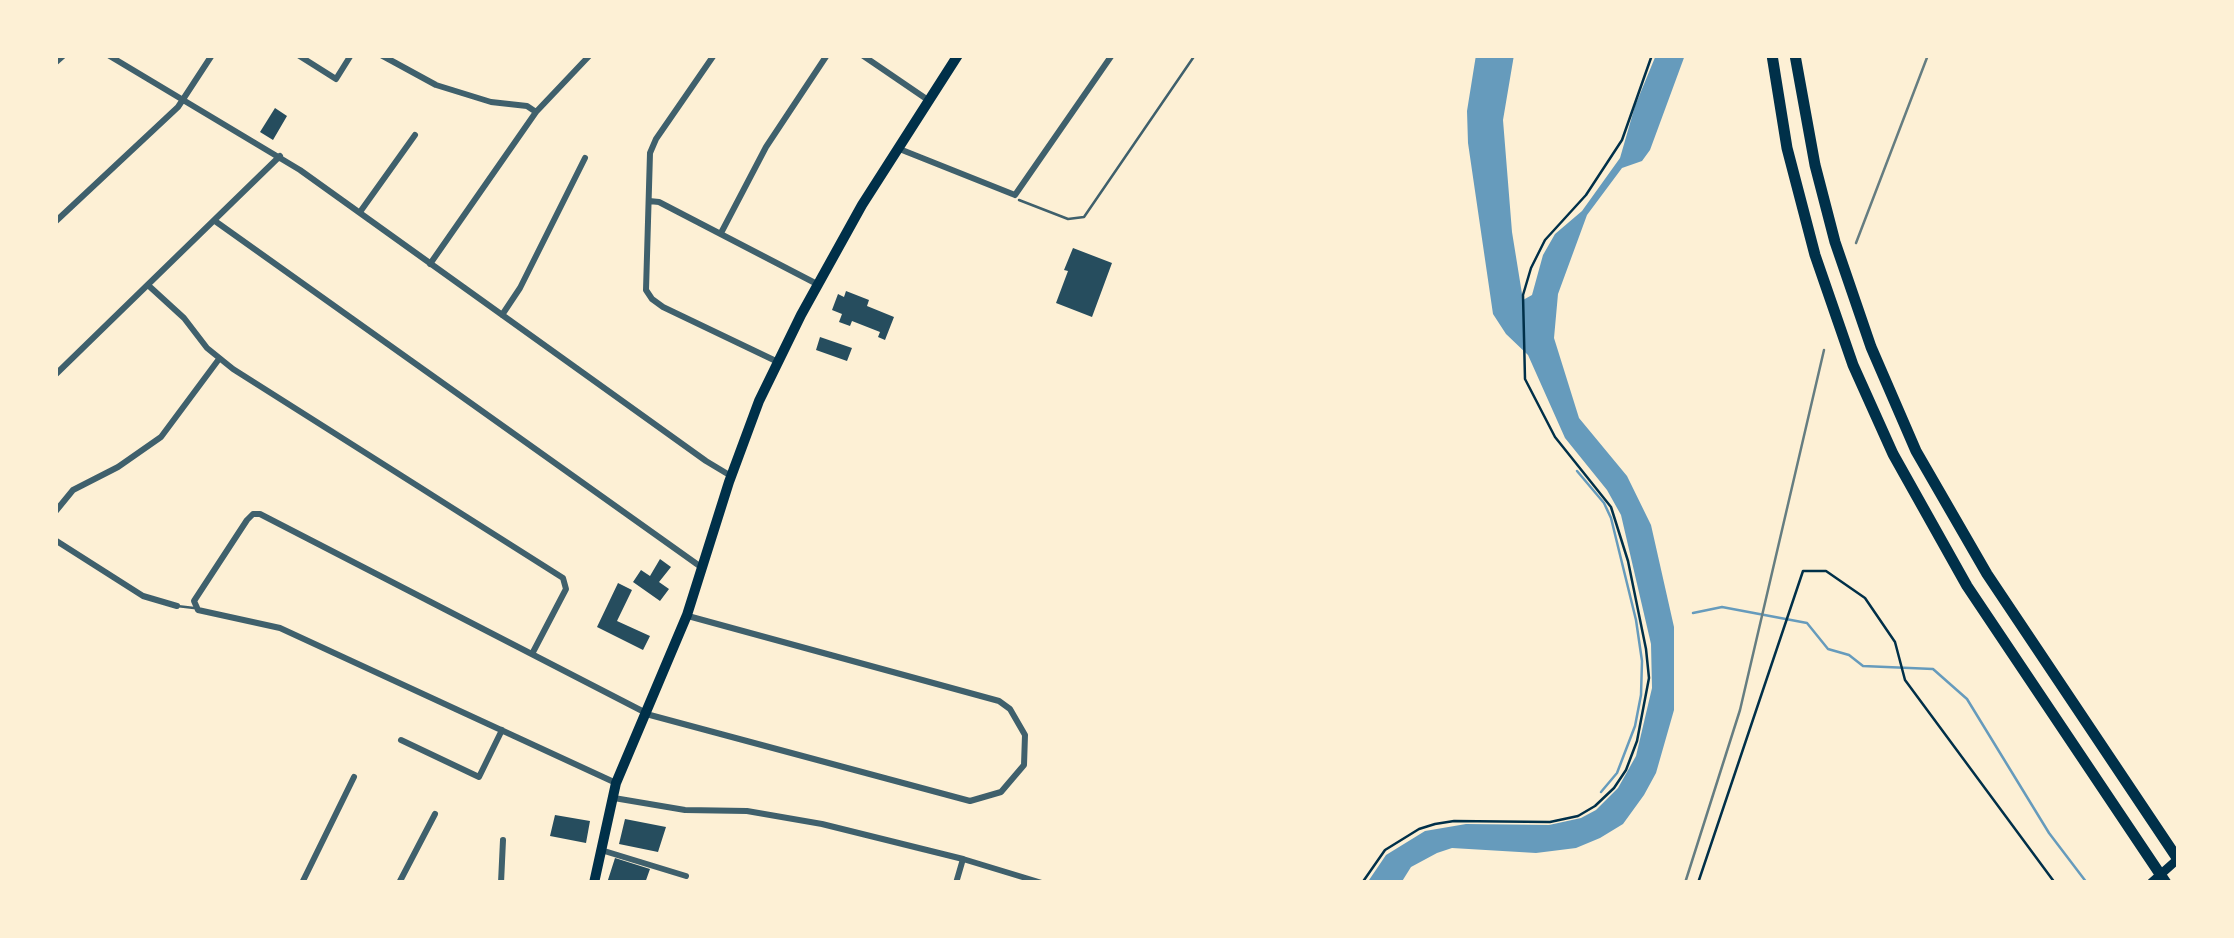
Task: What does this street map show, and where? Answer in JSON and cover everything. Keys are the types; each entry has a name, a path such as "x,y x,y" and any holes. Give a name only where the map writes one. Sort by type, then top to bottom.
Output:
{"highway":[{"path":"1772,55 1795,183 1824,286 1885,437 1930,524 2166,883"},
{"path":"1795,55 1815,165 1835,242 1854,302 1901,419 1987,574 2179,860"}],"main road":[{"path":"594,883 616,782 687,615 731,476 760,401 818,284 897,148 958,55"},
{"path":"2152,883 2179,860"}],"street":[{"path":"55,63 64,55"},
{"path":"108,55 280,156 731,476"},
{"path":"55,222 182,100 212,55"},
{"path":"298,55 336,79 351,55"},
{"path":"381,55 436,86 491,102 527,106 536,112"},
{"path":"430,264 536,112 590,55"},
{"path":"714,55 656,138 650,153 645,280 652,299 779,362"},
{"path":"721,233 766,147 827,55"},
{"path":"862,55 928,100"},
{"path":"897,148 1017,198 1112,55"},
{"path":"360,212 415,135"},
{"path":"55,374 280,156"},
{"path":"502,315 520,288 584,158"},
{"path":"649,200 818,284"},
{"path":"215,221 702,567"},
{"path":"149,286 220,359 564,578 566,589 532,654"},
{"path":"55,512 73,490 118,467 164,434 220,359"},
{"path":"616,782 280,628 196,608 194,601 248,520 260,514 644,712 970,801 988,799 1001,792 1024,765 1025,735 1010,709 999,702 687,615"},
{"path":"55,540 143,596 177,606"},
{"path":"401,740 478,777 502,730"},
{"path":"302,883 354,776"},
{"path":"612,798 685,810 747,811 857,832 1042,883"},
{"path":"399,883 435,814"},
{"path":"501,883 503,840"},
{"path":"602,850 686,876"},
{"path":"956,883 963,859"}],"lane":[{"path":"1017,198 1068,219 1084,217 1195,55"},
{"path":"177,606 196,608"}],"path":[{"path":"1362,883 1385,850 1435,824 1550,822 1578,816 1614,788 1637,742 1649,678 1644,632 1628,561 1602,493 1574,464 1525,379 1523,295 1544,240 1586,195 1622,140 1652,55"},
{"path":"1698,883 1803,571 1826,572 1865,598 1895,642 1906,680 2054,883"}],"water":[{"path":"1476,55 1514,55 1503,120 1512,232 1523,300 1532,295 1543,255 1555,234 1582,211 1620,158 1656,55 1685,55 1650,150 1642,161 1622,168 1587,215 1558,294 1554,338 1579,418 1627,476 1651,525 1674,627 1674,710 1656,773 1644,795 1623,824 1600,838 1576,848 1536,853 1452,848 1411,867 1401,883 1367,883 1386,855 1425,831 1466,824 1549,825 1581,818 1596,810 1618,788 1636,756 1652,688 1651,644 1621,515 1607,490 1565,438 1528,355 1506,334 1493,314 1468,143 1467,111"}],"building":[{"path":"275,108 287,116 273,140 260,132"},
{"path":"1073,248 1112,263 1092,317 1056,303"},
{"path":"846,291 869,300 867,306 894,317 885,340 878,337 880,332 852,321 850,326 839,322 842,314 832,310 838,294 844,297"},
{"path":"820,337 852,348 847,361 816,350"},
{"path":"660,559 671,567 659,582 669,589 660,601 633,582 641,570 650,576"},
{"path":"618,583 632,590 617,621 650,636 643,650 597,627"},
{"path":"555,815 590,821 586,843 550,836"},
{"path":"625,819 666,827 658,852 619,844"},
{"path":"615,858 650,869 645,883 607,883"}],"waterway":[{"path":"1577,471 1604,503 1611,518 1642,661 1635,726 1617,773 1601,792"},
{"path":"1693,613 1722,607 1807,623 1828,649 1849,655 1863,666 1933,669 1967,699 2049,833 2087,883"}],"railway":[{"path":"1856,243 1928,55"},
{"path":"1685,883 1740,710 1824,350"}]}
